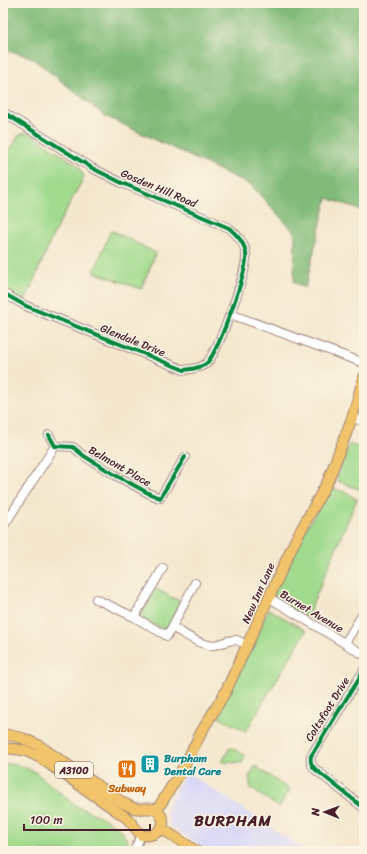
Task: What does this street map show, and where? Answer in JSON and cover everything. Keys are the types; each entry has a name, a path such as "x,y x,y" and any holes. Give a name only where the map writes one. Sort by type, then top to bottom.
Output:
{"main road":[{"name":"New Inn Lane","path":"156,810 183,768 202,731 226,691 294,543 328,481 352,418 364,377"},
{"name":"A3100","path":"4,734 22,738 38,745 122,802 134,808 142,809"},
{"name":"A3100","path":"3,748 24,750 39,757 117,811 139,832"},
{"path":"147,808 156,810 162,819 161,828 152,836 139,832 134,820 136,815 142,809 147,808"},
{"path":"161,828 196,851"}],"street":[{"name":"Gosden Hill Road","path":"3,112 92,168 231,229 241,239 246,254 244,271 230,314"},
{"name":"Glendale Drive","path":"3,293 26,306 184,370 195,369 206,363 215,349 230,314"},
{"path":"230,314 364,363"},
{"path":"352,418 364,421"},
{"path":"3,527 55,446 49,435"},
{"name":"Belmont Place","path":"55,446 73,447 84,456 117,476 160,498 185,457"},
{"path":"134,617 163,568"},
{"path":"96,599 134,617 167,636 195,583"},
{"name":"Burnet Avenue","path":"268,597 364,655"},
{"name":"Burnet Avenue","path":"345,643 364,612"},
{"path":"172,627 209,645 218,645 232,640 237,640 248,645"},
{"name":"Coltsfoot Drive","path":"364,670 311,756 310,762 316,770 364,808"},
{"path":"134,851 139,832"}],"shaded area":[{"path":"186,772 306,851 209,851 171,826 166,813 167,806"}],"green space":[{"path":"3,3 364,3 364,211 327,198 305,288 294,282 295,233 251,185 105,116 31,57 3,49"},
{"path":"28,132 79,166 84,177 54,233 26,299 19,300 3,291 3,163 19,135"},
{"path":"111,230 156,253 141,289 94,272"},
{"path":"349,444 364,449 364,480 361,490 338,481 337,477"},
{"path":"331,488 348,493 357,499 307,617 275,600 274,593 298,542"},
{"path":"156,589 181,602 169,627 164,630 144,620 141,615"},
{"path":"269,609 306,631 246,731 216,716"},
{"path":"230,747 245,755 242,763 222,762"},
{"path":"3,763 22,766 35,772 76,806 102,817 122,831 128,842 123,851 3,851"},
{"path":"255,766 290,790 279,807 251,789 249,777"}],"cycle path":[{"path":"3,112 92,168 122,183 229,228 240,239 244,245 246,253 246,262 238,292 218,343 207,363 193,369 184,370 26,306 3,293"},
{"path":"49,435 55,446 73,447 84,456 117,476 160,498 185,457"},
{"path":"364,670 311,756 312,765 316,770 364,808"}],"place":[{"name":"Burpham Dental Care","path":"150,764"},
{"name":"Subway","path":"127,769"}],"district":[{"name":"BURPHAM","path":"233,821"}]}
